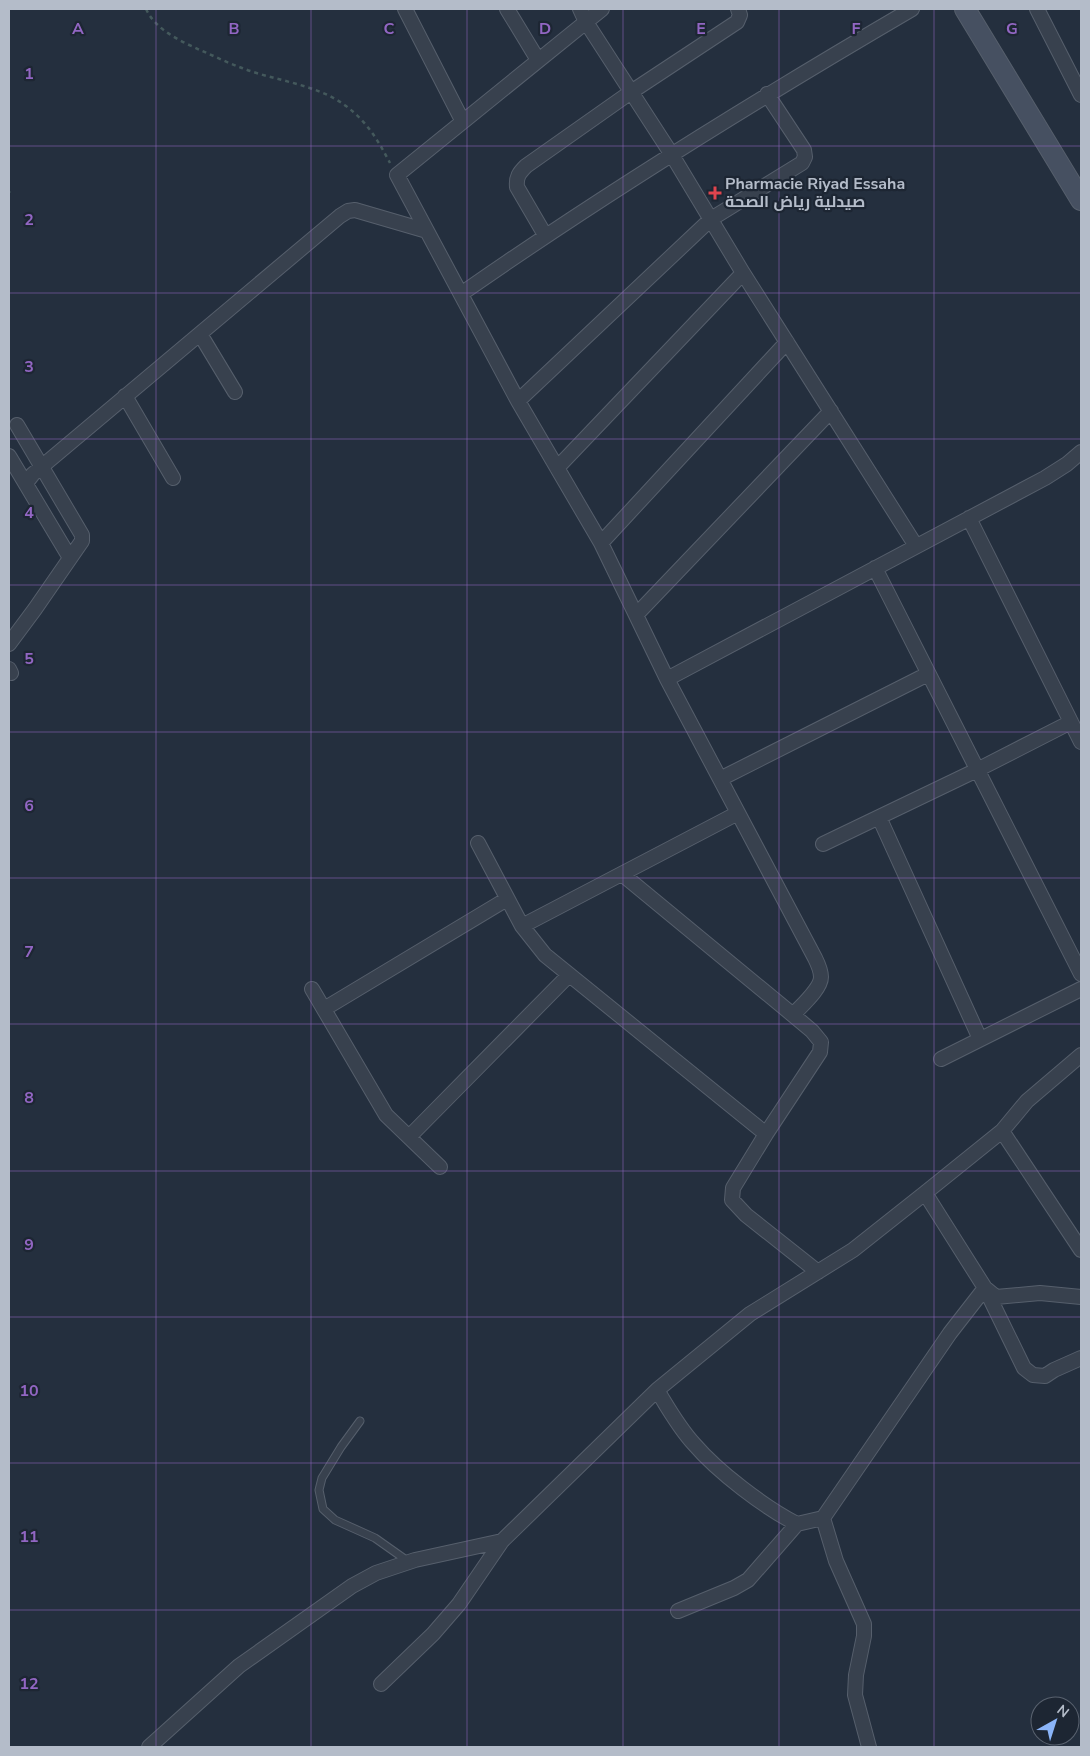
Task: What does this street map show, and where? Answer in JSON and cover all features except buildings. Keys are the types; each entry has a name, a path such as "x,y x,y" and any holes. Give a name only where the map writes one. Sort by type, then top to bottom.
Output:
{"main road":[{"path":"965,9 1081,200"},
{"path":"981,9 1081,175"}],"street":[{"path":"405,9 462,120"},
{"path":"507,9 538,60"},
{"path":"602,9 583,15 538,60 397,174 518,401 601,543 667,679 820,970 821,979 819,987 793,1015"},
{"path":"545,235 516,188 519,174 526,166 631,92 737,22 740,15 738,9"},
{"path":"461,294 545,235 766,94 912,9"},
{"path":"1037,9 1081,95"},
{"path":"583,15 672,155 743,273 916,546"},
{"path":"518,401 711,219 802,163 805,157 804,150 766,94"},
{"path":"26,483 29,477 348,211 355,210 427,231"},
{"path":"557,468 743,273"},
{"path":"200,334 235,392"},
{"path":"601,543 787,342"},
{"path":"125,396 173,478"},
{"path":"637,614 831,411"},
{"path":"9,644 82,541 82,535 43,466 17,425"},
{"path":"667,679 1045,478 1067,464 1081,452"},
{"path":"9,456 70,558"},
{"path":"969,518 1081,742"},
{"path":"875,568 1081,974"},
{"path":"720,779 928,674"},
{"path":"823,844 978,770 1071,722"},
{"path":"522,926 738,813"},
{"path":"879,817 980,1039"},
{"path":"478,843 522,926 545,955 766,1134"},
{"path":"622,874 812,1031 821,1042 820,1052 766,1134 734,1188 732,1200 746,1215 818,1272"},
{"path":"324,1009 507,898"},
{"path":"409,1137 569,975"},
{"path":"941,1059 1081,988"},
{"path":"312,989 386,1115 440,1167"},
{"path":"380,1684 433,1634 459,1604 502,1541 656,1390 750,1314 853,1250 925,1194 1002,1131 1027,1101 1081,1055"},
{"path":"1002,1131 1077,1233 1081,1250"},
{"path":"925,1194 985,1288 1024,1368 1033,1375 1045,1376 1081,1358"},
{"path":"985,1288 996,1297 1040,1293 1081,1297"},
{"path":"678,1610 734,1588 748,1580 798,1524 823,1518 950,1333 985,1288"},
{"path":"656,1390 676,1422 694,1445 722,1471 755,1497 781,1516 798,1524"},
{"path":"823,1518 836,1561 864,1624 864,1636 856,1675 856,1695 868,1747"},
{"path":"149,1747 239,1666 352,1586 376,1573 409,1562 502,1541"}],"lane":[{"path":"360,1421 322,1478 319,1490 323,1509 335,1520 374,1538 409,1562"}],"path":[{"path":"146,9 150,16 165,31 183,42 242,68 318,92 344,105 364,122 375,136 397,174"}],"place":[{"name":"Pharmacie Riyad Essaha صيدلية رياض الصحة","path":"715,193"}]}
